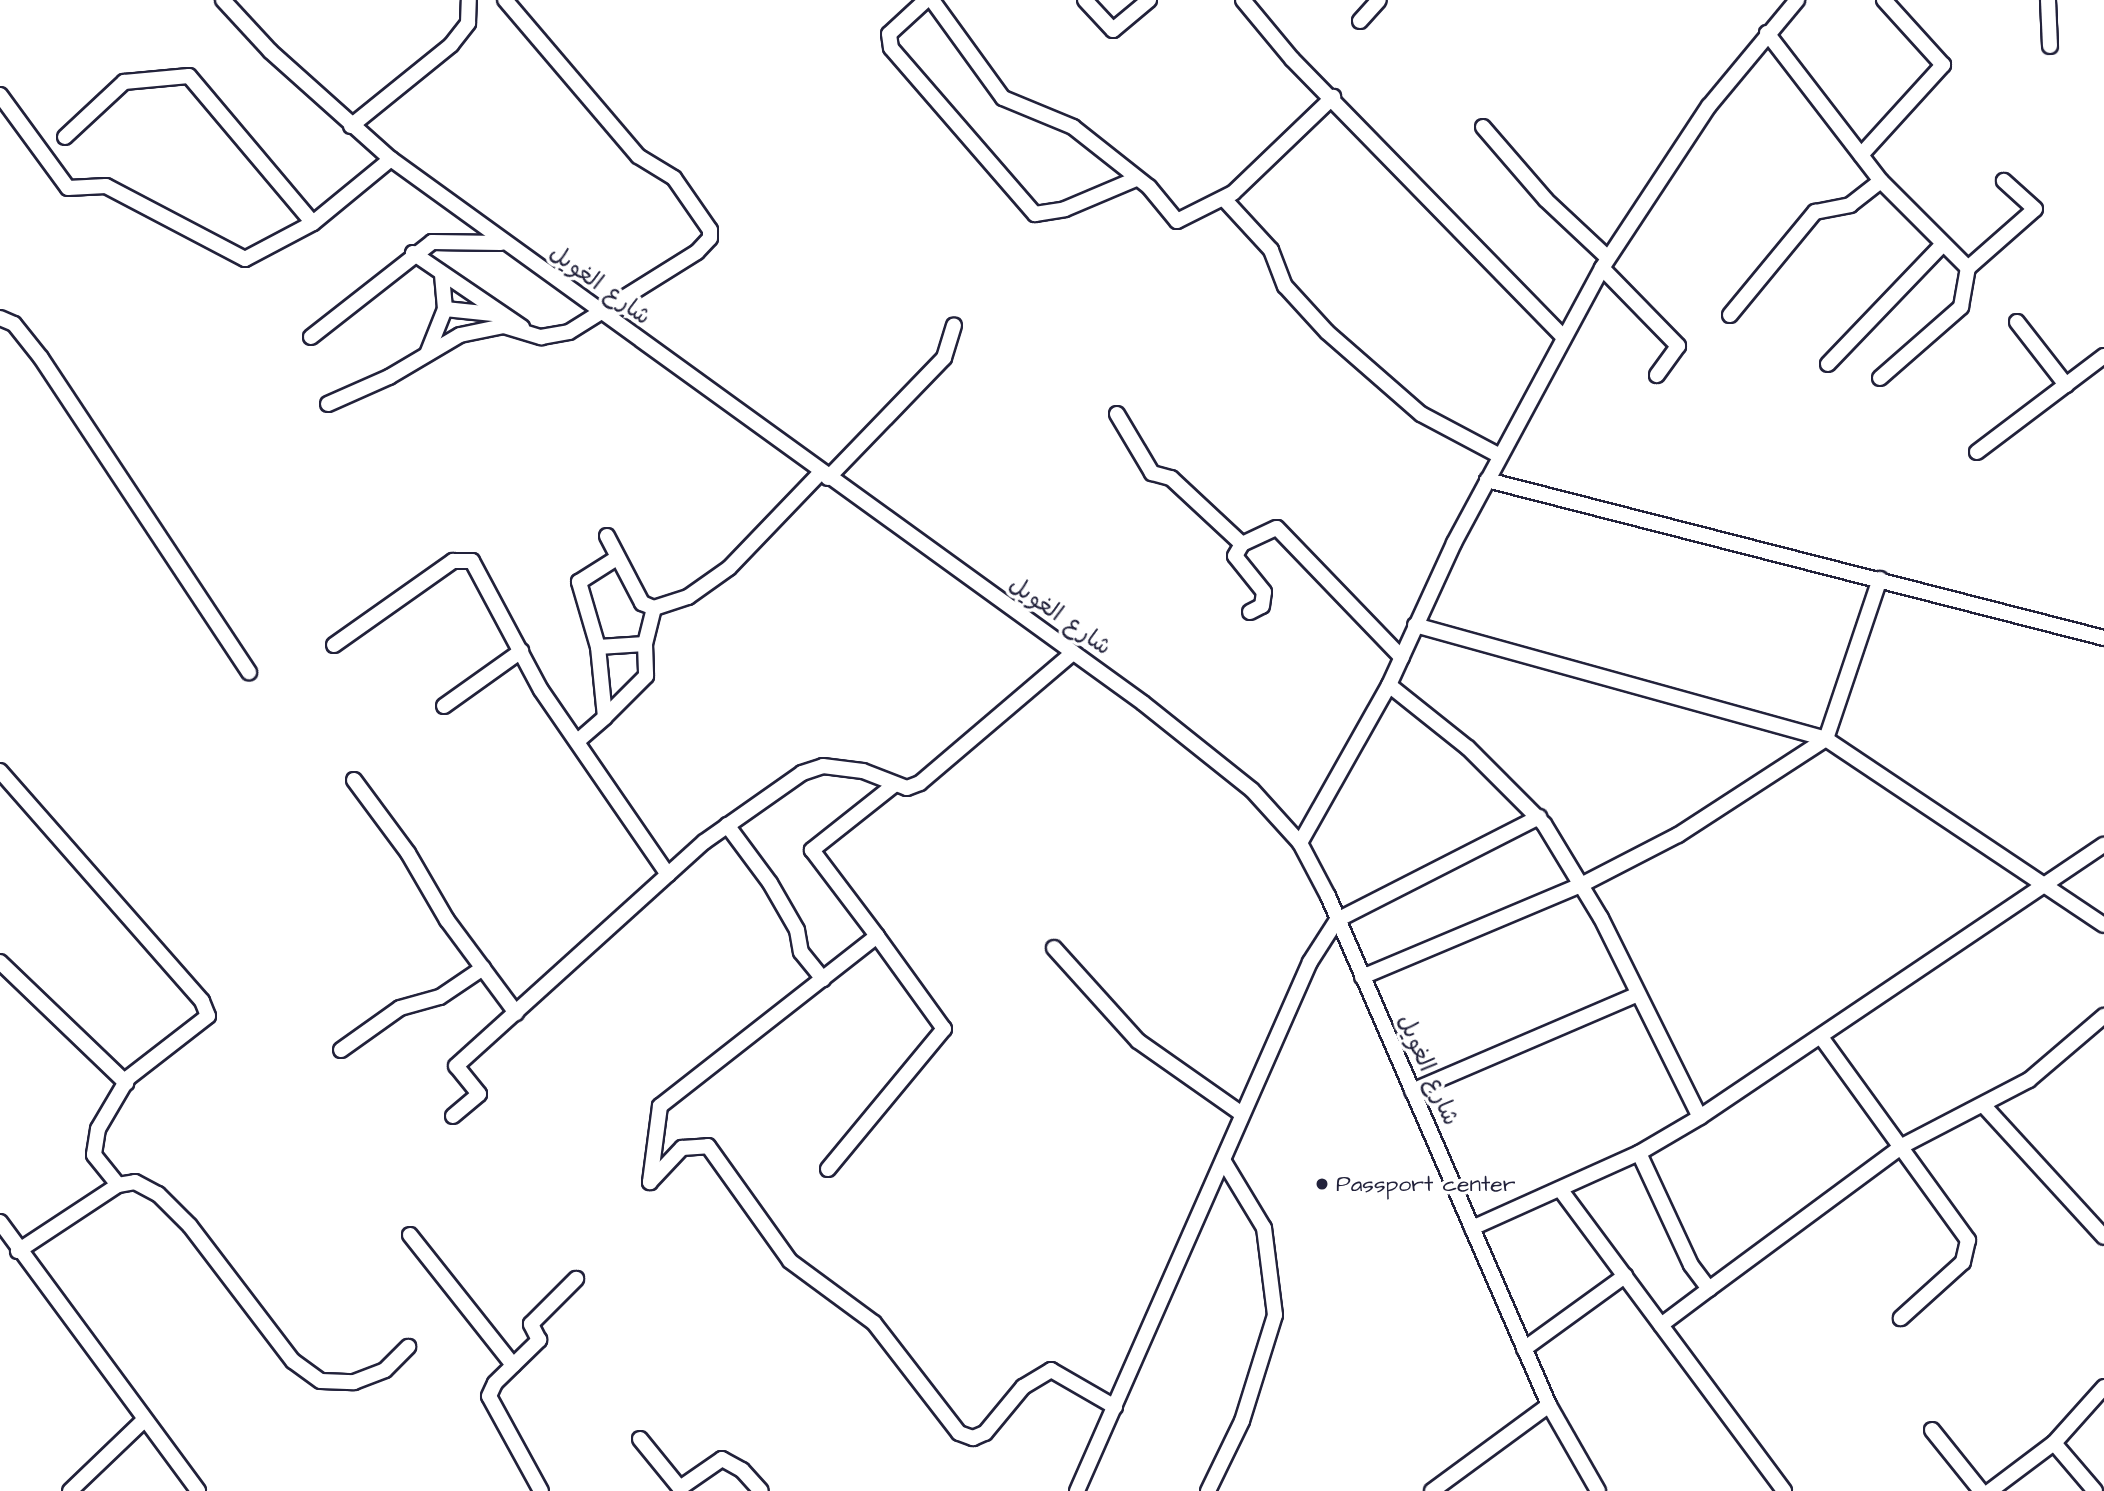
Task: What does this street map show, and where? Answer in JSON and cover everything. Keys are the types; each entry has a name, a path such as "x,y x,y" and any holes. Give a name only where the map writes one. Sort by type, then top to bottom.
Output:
{"street":[{"name":"شارع الغويل","path":"223,0 351,126 391,159 824,476 1073,653 1252,790 1300,844 1337,920 1549,1405 1598,1491"},
{"path":"351,126 451,45 468,23 469,0"},
{"path":"328,404 479,330 504,326 552,337 697,252 712,233 674,178 638,156 505,0"},
{"path":"926,0 889,34 891,48 1035,214 1065,209 1136,179"},
{"path":"932,0 1006,100 1073,128 1136,179 1177,221 1225,200 1333,97"},
{"path":"1085,0 1113,30 1149,0"},
{"path":"1243,0 1562,337"},
{"path":"1360,21 1379,0"},
{"path":"1300,844 1390,685 1415,625 1487,480 1562,337 1605,263 1709,106 1797,0"},
{"path":"1861,155 1942,69 1942,61 1884,0"},
{"path":"2048,0 2050,46"},
{"path":"1767,33 1881,181 1968,268"},
{"path":"65,137 124,82 189,76 313,223"},
{"path":"0,95 68,188 106,186 245,259 313,223 391,159"},
{"path":"1483,127 1678,346 1657,375"},
{"path":"1730,314 1815,212 1850,205 1881,181"},
{"path":"1880,378 1961,307 1968,268 2035,209 2004,181"},
{"path":"1225,200 1271,250 1284,286 1327,332 1420,414 1500,456"},
{"path":"311,337 412,253 443,239 503,243"},
{"path":"1828,364 1943,244"},
{"path":"412,253 442,276 532,334"},
{"path":"427,354 445,309 442,276"},
{"path":"445,309 505,315"},
{"path":"0,318 14,324 41,358 249,672"},
{"path":"2017,322 2066,384"},
{"path":"607,536 642,603 654,608 688,597 729,568 944,358 954,326"},
{"path":"1977,452 2104,356"},
{"path":"1117,414 1152,473 1171,478 1242,544"},
{"path":"1487,480 2104,638"},
{"path":"1250,612 1262,606 1264,592 1235,555 1242,544 1272,529 1284,531 1402,658"},
{"path":"605,717 598,647 579,582 617,558"},
{"path":"334,645 453,561 466,559 477,565 552,708 580,739 668,875"},
{"path":"1362,977 1581,885 1678,835 1826,739 1880,579"},
{"path":"580,739 646,676 645,644 654,608"},
{"path":"1415,625 1826,739 2050,886 2104,925"},
{"path":"598,647 645,644"},
{"path":"444,706 521,650"},
{"path":"453,1116 480,1094 456,1066 727,825 803,773 823,766 863,771 894,785 920,783 992,727 1073,653"},
{"path":"1390,685 1468,748 1539,817 1581,885 1700,1117"},
{"path":"0,771 207,1010 196,1030 125,1083 92,1148 102,1171 118,1185"},
{"path":"355,780 482,968 516,1013"},
{"path":"828,1170 944,1029 812,850 894,785"},
{"path":"1077,1491 1310,962 1337,920 1539,817"},
{"path":"727,825 771,883 797,930 801,952 823,979"},
{"path":"1472,1228 1639,1153 1700,1117 2050,886 2104,845"},
{"path":"877,936 660,1106 650,1182 682,1148 708,1146 790,1261 874,1324 959,1433 974,1438 985,1433 1023,1387 1051,1370 1115,1407"},
{"path":"1054,948 1138,1041 1242,1114"},
{"path":"0,962 125,1083"},
{"path":"341,1050 400,1008 440,997 482,968"},
{"path":"1412,1091 1636,995"},
{"path":"1661,1325 1902,1146 1984,1107 2063,1055 2104,1016"},
{"path":"1821,1037 1968,1240 1963,1262 1901,1318"},
{"path":"1984,1107 2104,1237"},
{"path":"1639,1153 1692,1265 1709,1289"},
{"path":"1208,1491 1242,1421 1275,1315 1264,1228 1223,1160"},
{"path":"18,1251 118,1185 135,1182 158,1194 190,1226 293,1361 321,1381 354,1382 385,1370 408,1347"},
{"path":"1560,1189 1784,1491"},
{"path":"0,1222 18,1251 143,1421 198,1491"},
{"path":"410,1235 513,1365"},
{"path":"1524,1349 1625,1276"},
{"path":"541,1491 490,1403 491,1389 539,1340 531,1324 576,1279"},
{"path":"1990,1491 2054,1443 2104,1387"},
{"path":"1432,1491 1549,1405"},
{"path":"70,1491 143,1421"},
{"path":"1932,1430 1981,1491"},
{"path":"640,1439 680,1488 722,1460 742,1470 761,1491"},
{"path":"2054,1443 2095,1491"}],"place":[{"name":"Passport center","path":"1322,1184"}]}
